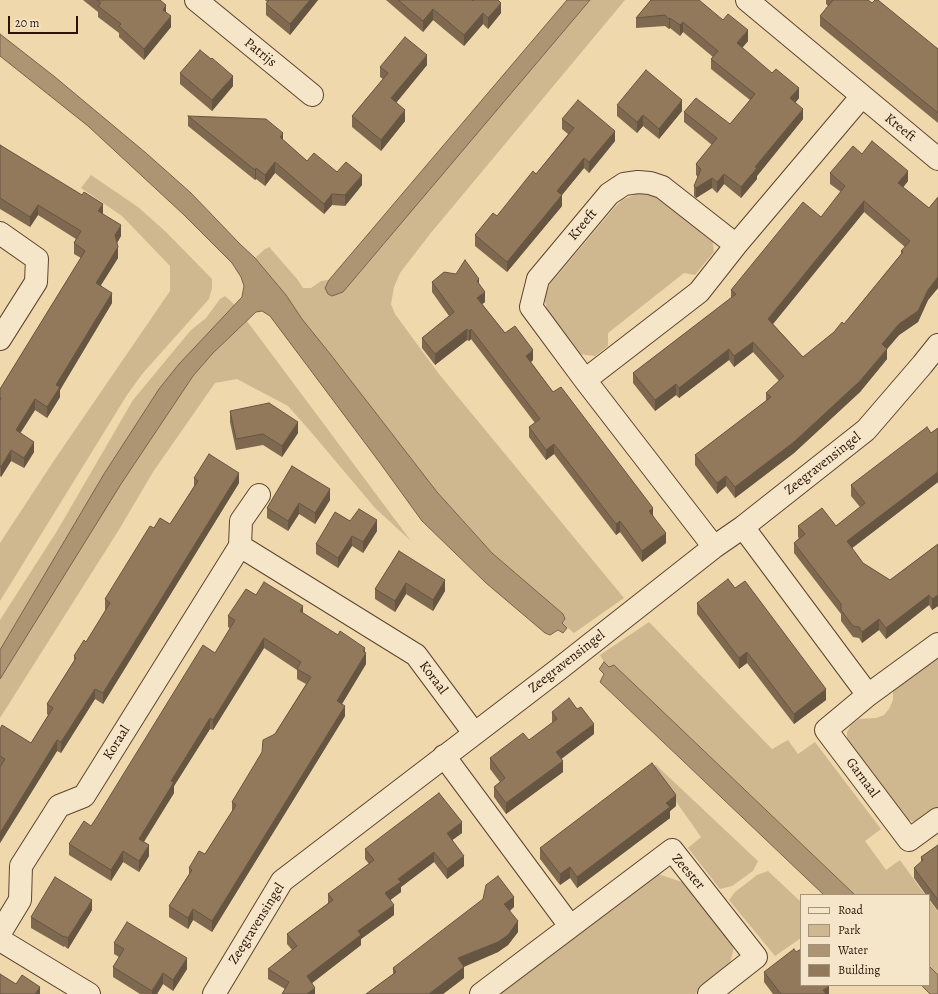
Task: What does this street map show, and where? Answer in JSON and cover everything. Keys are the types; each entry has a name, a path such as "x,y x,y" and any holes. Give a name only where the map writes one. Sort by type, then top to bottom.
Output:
{"street":[{"name":"Kreeft","path":"747,0 938,159"},
{"name":"Patrijs","path":"206,3 312,95"},
{"path":"585,380 699,292 736,245 862,96"},
{"name":"Kreeft","path":"714,548 585,380 532,308 538,279 609,194 624,184 638,182 662,186 736,245"},
{"path":"0,233 37,259 36,282 0,339"},
{"name":"Zeegravensingel","path":"214,994 282,881 743,527 866,430 922,365 938,344"},
{"name":"Koraal","path":"0,933 20,900 21,866 59,806 84,796 240,546 241,521 258,495"},
{"path":"743,527 868,695"},
{"name":"Koraal","path":"240,546 416,655 474,733"},
{"name":"Garnaal","path":"938,644 868,695 826,730 909,840 938,819"},
{"path":"444,756 570,926"},
{"name":"Zeester","path":"481,994 672,850 756,957 720,991"},
{"path":"0,940 89,994"}],"green space":[{"path":"590,0 625,0 430,234 400,273 394,287 391,304 395,314 439,374 624,598 574,633 562,623 565,619 563,614 492,553 437,492 302,319 286,295 255,258 265,249 270,247 303,288 311,288 321,281 329,280 325,288 343,292"},
{"path":"91,175 138,207 166,232 212,279 212,288 209,299 143,373 127,395 0,601 0,543 55,459 170,291 170,266 122,216 81,188"},
{"path":"641,192 654,192 712,236 714,252 695,275 684,273 608,333 608,346 595,356 578,354 548,313 544,298 550,284 615,207 622,200"},
{"path":"225,296 235,305 179,364 159,389 104,474 0,650 0,620 57,531 133,400 191,330 206,318 220,299"},
{"path":"247,321 411,541 375,508 288,406 237,379 215,383 153,472 120,528 0,718 0,679 54,591 121,484 193,376 213,353"},
{"path":"649,622 772,749 788,740 798,754 815,742 881,829 865,841 886,870 900,860 924,894 854,894 614,665 609,667 600,655"},
{"path":"938,657 938,808 922,820 915,822 905,819 848,743 847,732 851,725 859,719 876,718 884,715 889,709 893,700 893,691"},
{"path":"656,765 758,861 753,871 732,886 720,889 688,848 701,837 651,766"},
{"path":"768,871 800,901 800,939 775,956 729,900 735,892 757,875"},
{"path":"655,873 691,885 735,942 729,968 695,994 495,994"},
{"path":"930,901 938,912 938,975 930,967"}],"water":[{"path":"567,0 590,0 343,292 332,296 328,294 325,288 329,280"},
{"path":"0,34 55,77 146,153 191,193 255,258 286,295 302,319 437,492 492,553 563,614 565,619 562,623 567,628 563,633 558,630 550,635 545,633 486,583 422,521 270,316 262,311 256,312 213,353 193,376 121,484 0,679 0,650 104,474 159,389 179,364 242,297 244,286 241,277 232,263 183,214 88,126 0,56"},
{"path":"604,662 609,667 614,665 854,894 823,894 600,682 604,674 599,669"},
{"path":"930,967 938,975 938,994 930,994 922,986 930,986"}],"building":[{"path":"97,0 160,0 166,5 163,10 171,16 144,49 119,26 121,24 98,6 101,3"},
{"path":"269,0 310,0 290,24 266,4"},
{"path":"398,0 498,0 501,3 488,18 483,13 464,35 433,9 423,21"},
{"path":"651,0 699,0 723,20 728,14 748,30 737,43 772,73 776,69 799,88 790,98 803,109 755,167 757,168 741,187 724,174 717,182 712,178 696,188 694,186 701,169 696,164 717,138 684,112 696,98 730,124 755,94 711,59 718,51 683,22 680,25 665,15 636,18"},
{"path":"833,0 868,0 872,3 875,0 878,0 938,49 938,113 820,16"},
{"path":"405,37 427,55 391,98 405,110 381,140 352,116 388,73 380,67"},
{"path":"200,50 233,76 212,100 180,73"},
{"path":"646,70 682,100 659,129 643,115 637,122 617,105"},
{"path":"578,100 615,131 589,162 584,158 557,191 562,195 507,262 475,235 493,213 497,216 533,171 536,174 574,128 562,119"},
{"path":"188,116 266,119 283,133 280,137 307,161 314,153 337,172 346,162 362,175 345,195 332,194 324,204 275,162 265,175 256,168 255,170"},
{"path":"872,141 908,171 898,183 929,208 938,197 938,277 928,290 918,311 899,324 882,344 887,349 860,381 794,442 735,487 726,476 717,483 695,455 771,397 766,393 784,376 753,342 734,356 729,349 679,388 676,384 655,400 633,373 736,294 731,290 803,202 821,217 845,186 830,173 853,146 862,154","holes":["864,201 910,241 901,251 903,252 844,324 842,322 834,332 803,357 768,319"]},
{"path":"0,145 82,195 84,192 103,204 98,211 121,225 115,235 118,247 96,283 112,293 56,385 60,387 47,407 35,399 16,430 34,442 24,458 11,450 1,467 0,389 85,251 74,243 81,231 38,205 30,217 0,198"},
{"path":"465,260 479,279 477,281 485,292 477,298 505,333 515,326 533,350 526,356 553,392 561,387 653,508 649,511 666,533 642,551 620,521 616,524 554,444 546,450 529,427 540,419 471,329 469,331 467,329 435,354 422,338 454,312 432,282 444,272 456,274"},
{"path":"269,403 298,422 282,446 263,434 236,439 230,411"},
{"path":"927,427 931,433 938,428 938,472 847,541 863,563 890,580 938,544 938,595 932,599 929,595 886,628 879,619 862,632 859,627 853,626 841,610 841,604 794,543 805,534 798,526 822,508 836,526 865,503 851,485"},
{"path":"209,454 239,473 103,693 95,689 61,742 57,740 0,833 0,767 5,759 0,756 0,729 2,725 31,743 53,708 47,704 76,658 74,656 84,640 86,642 110,603 105,599 150,526 154,528 160,518 170,524 198,481 194,478"},
{"path":"292,466 330,489 315,513 299,503 288,521 267,508"},
{"path":"359,509 377,520 363,542 352,536 338,558 316,544 335,512 350,521"},
{"path":"399,551 445,580 433,600 406,583 395,601 375,589"},
{"path":"728,579 735,588 745,581 826,689 794,714 747,652 739,658 697,603"},
{"path":"264,582 303,606 300,611 338,635 340,631 365,648 363,651 366,653 337,701 345,706 212,921 193,909 188,918 169,906 192,870 189,868 199,851 205,854 236,805 232,802 262,752 263,740 275,734 311,677 297,669 301,662 264,638 213,720 210,718 171,781 174,782 139,839 149,845 139,861 123,851 111,870 69,844 84,821 91,826 203,645 215,653 235,620 228,616 246,589 256,595"},
{"path":"569,698 577,709 581,707 594,724 556,752 563,761 506,803 494,787 505,778 490,758 523,733 529,740 557,719 552,712"},
{"path":"652,763 676,795 666,803 670,807 577,877 570,867 560,874 540,848"},
{"path":"439,793 462,822 447,833 464,856 447,869 434,852 398,879 401,882 385,893 394,905 358,931 361,935 307,976 315,988 307,994 282,994 289,982 268,969 297,946 287,934 333,900 328,894 374,860 365,849"},
{"path":"938,845 938,900 914,868 923,860 921,857"},
{"path":"498,876 514,897 504,904 518,921 508,935 498,942 458,958 464,967 429,994 366,994 396,972 393,968 483,899 486,885"},
{"path":"55,877 92,900 68,938 31,917"},
{"path":"127,922 187,958 173,980 163,973 152,991 113,967 124,949 114,943"},
{"path":"794,949 796,952 800,950 800,986 829,986 823,990 826,994 781,994 764,972"},
{"path":"0,974 16,984 22,975 40,987 35,994 0,994"}]}
